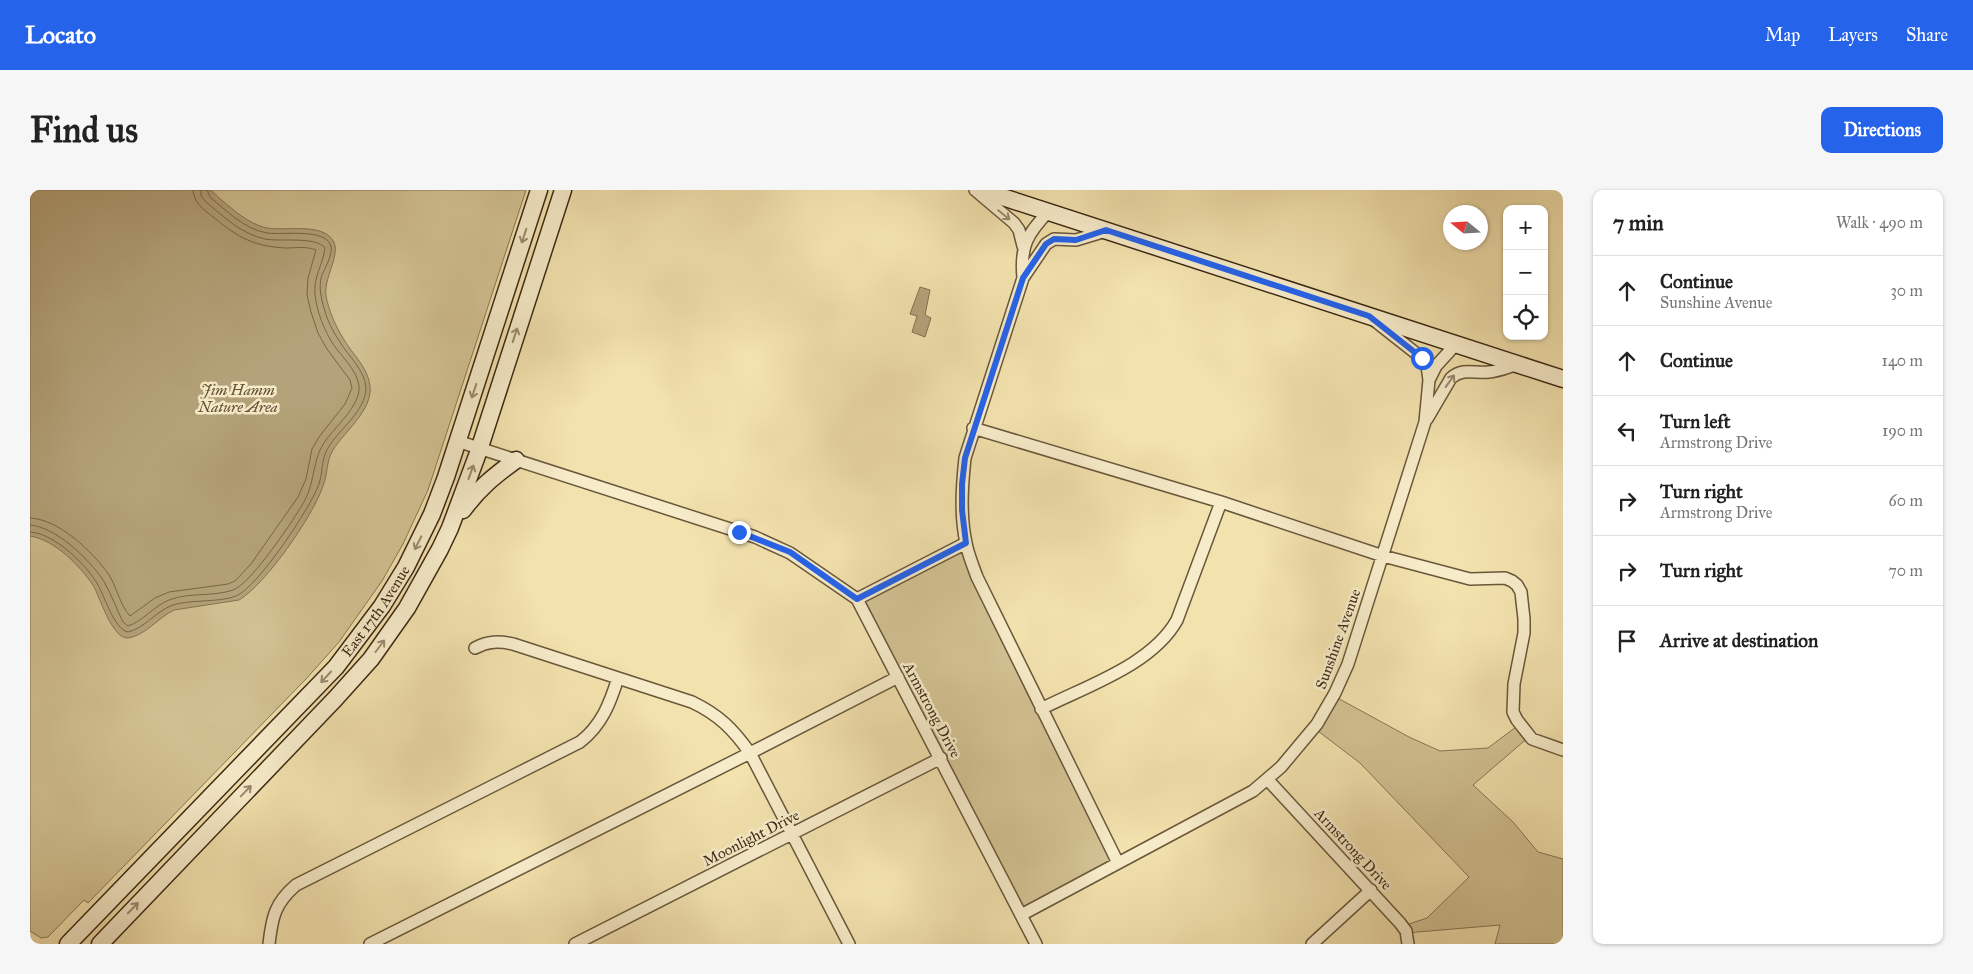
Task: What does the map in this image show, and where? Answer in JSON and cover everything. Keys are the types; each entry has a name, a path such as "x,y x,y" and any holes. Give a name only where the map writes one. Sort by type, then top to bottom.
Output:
{"main road":[{"name":"East 17th Avenue","path":"68,944 315,688 356,643 393,588 421,537 440,493 539,190"},
{"name":"East 17th Avenue","path":"100,944 358,673 407,608 440,550 450,528 479,448 563,190"},
{"path":"981,190 1563,379"},
{"path":"450,528 476,491 516,460"}],"street":[{"path":"975,190 1014,223 1019,230 1023,246 1023,278"},
{"path":"1023,246 1030,232 1049,211"},
{"path":"1106,230 1076,240 1054,239 1046,244 1023,278 973,428 965,458 962,510 966,543 976,576 1118,863"},
{"name":"Sunshine Avenue","path":"1021,915 1238,801 1268,780 1295,752 1317,724 1335,693 1348,664 1424,422 1429,380 1427,366 1422,358 1369,316"},
{"name":"Sunshine Avenue","path":"1429,380 1436,366 1456,344"},
{"name":"Sunshine Avenue","path":"1424,422 1451,378 1457,373 1467,370 1488,373 1518,365"},
{"path":"973,428 1110,467 1383,556 1470,580 1504,578 1516,584 1522,596 1524,629 1514,684 1513,712 1532,739 1563,750"},
{"path":"457,441 755,537 790,552 857,599 966,543"},
{"path":"1041,709 1143,658 1168,634 1177,620 1221,502"},
{"name":"Armstrong Drive","path":"857,599 1036,944"},
{"path":"475,648 486,642 513,644 679,697 705,708 728,725 750,753 849,944"},
{"path":"370,944 898,677"},
{"path":"269,944 276,908 284,895 296,885 580,742 590,734 603,717 618,678"},
{"name":"Moonlight Drive","path":"575,944 941,758"},
{"name":"Armstrong Drive","path":"1268,780 1403,926 1408,944"},
{"path":"1312,944 1371,890"}],"green space":[{"name":"Jim Hamm Nature Area","path":"30,190 526,190 428,490 403,544 382,581 339,642 306,679 88,903 84,900 48,937 41,938 30,931"},
{"path":"966,543 1118,863 1021,915 857,599"},
{"path":"1334,696 1409,737 1440,751 1488,748 1520,724 1530,736 1473,785 1513,822 1538,852 1563,859 1563,944 1495,944 1500,925 1406,933 1403,926 1427,918 1469,877 1360,763 1314,728"}],"water":[{"path":"30,190 211,191 242,216 260,226 274,229 316,230 323,232 334,241 335,255 326,288 327,302 340,333 369,379 370,395 363,412 333,450 318,499 299,531 262,580 239,600 174,610 140,634 128,638 122,637 112,625 93,585 81,569 57,548 39,538 30,536"},
{"path":"920,287 930,290 925,315 931,318 925,337 912,332 917,316 910,314"}],"route":[{"path":"739,532 790,552 857,599 966,543 962,510 962,484 965,458 973,428 1023,278 1046,244 1054,239 1076,240 1106,230 1369,316 1422,358"}]}
